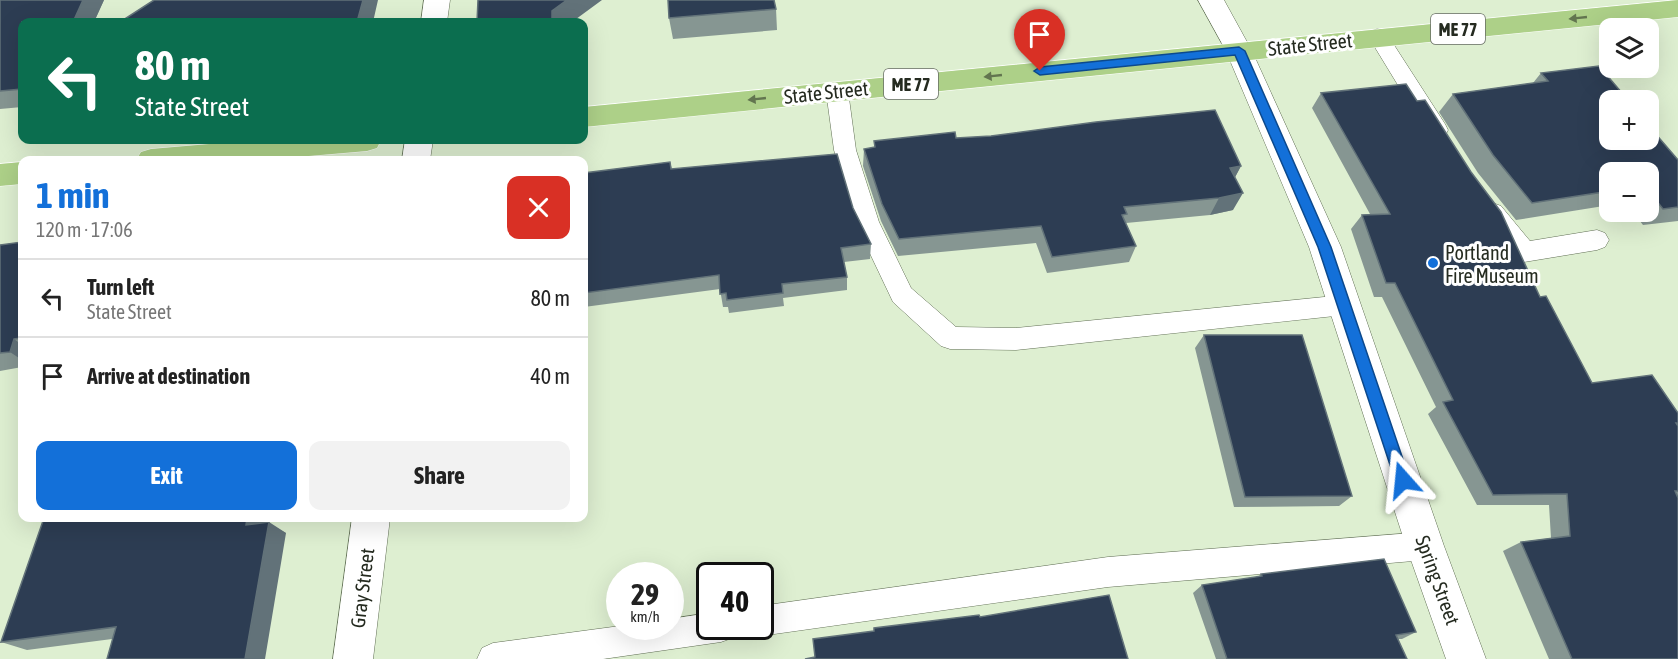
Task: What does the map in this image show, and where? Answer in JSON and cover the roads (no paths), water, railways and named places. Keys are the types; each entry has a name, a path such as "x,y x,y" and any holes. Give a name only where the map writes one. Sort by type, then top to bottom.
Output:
{"main road":[{"name":"State Street","path":"588,117 1378,36 1678,8"},
{"path":"194,156 324,144"},
{"path":"0,175 18,173"}],"street":[{"path":"435,18 437,0"},
{"name":"Spring Street","path":"1211,0 1239,51 1325,247 1425,546 1467,659"},
{"name":"Gray Street","path":"353,659 370,522"}],"lane":[{"path":"1378,36 1449,150"},
{"path":"837,91 845,150 867,222 902,295 950,338 1016,339 1344,305"},
{"path":"1482,198 1524,252 1597,240"},
{"path":"774,619 1108,572 1425,546"},
{"path":"493,659 696,631"}],"place":[{"name":"Portland Fire Museum","path":"1433,263"}]}
